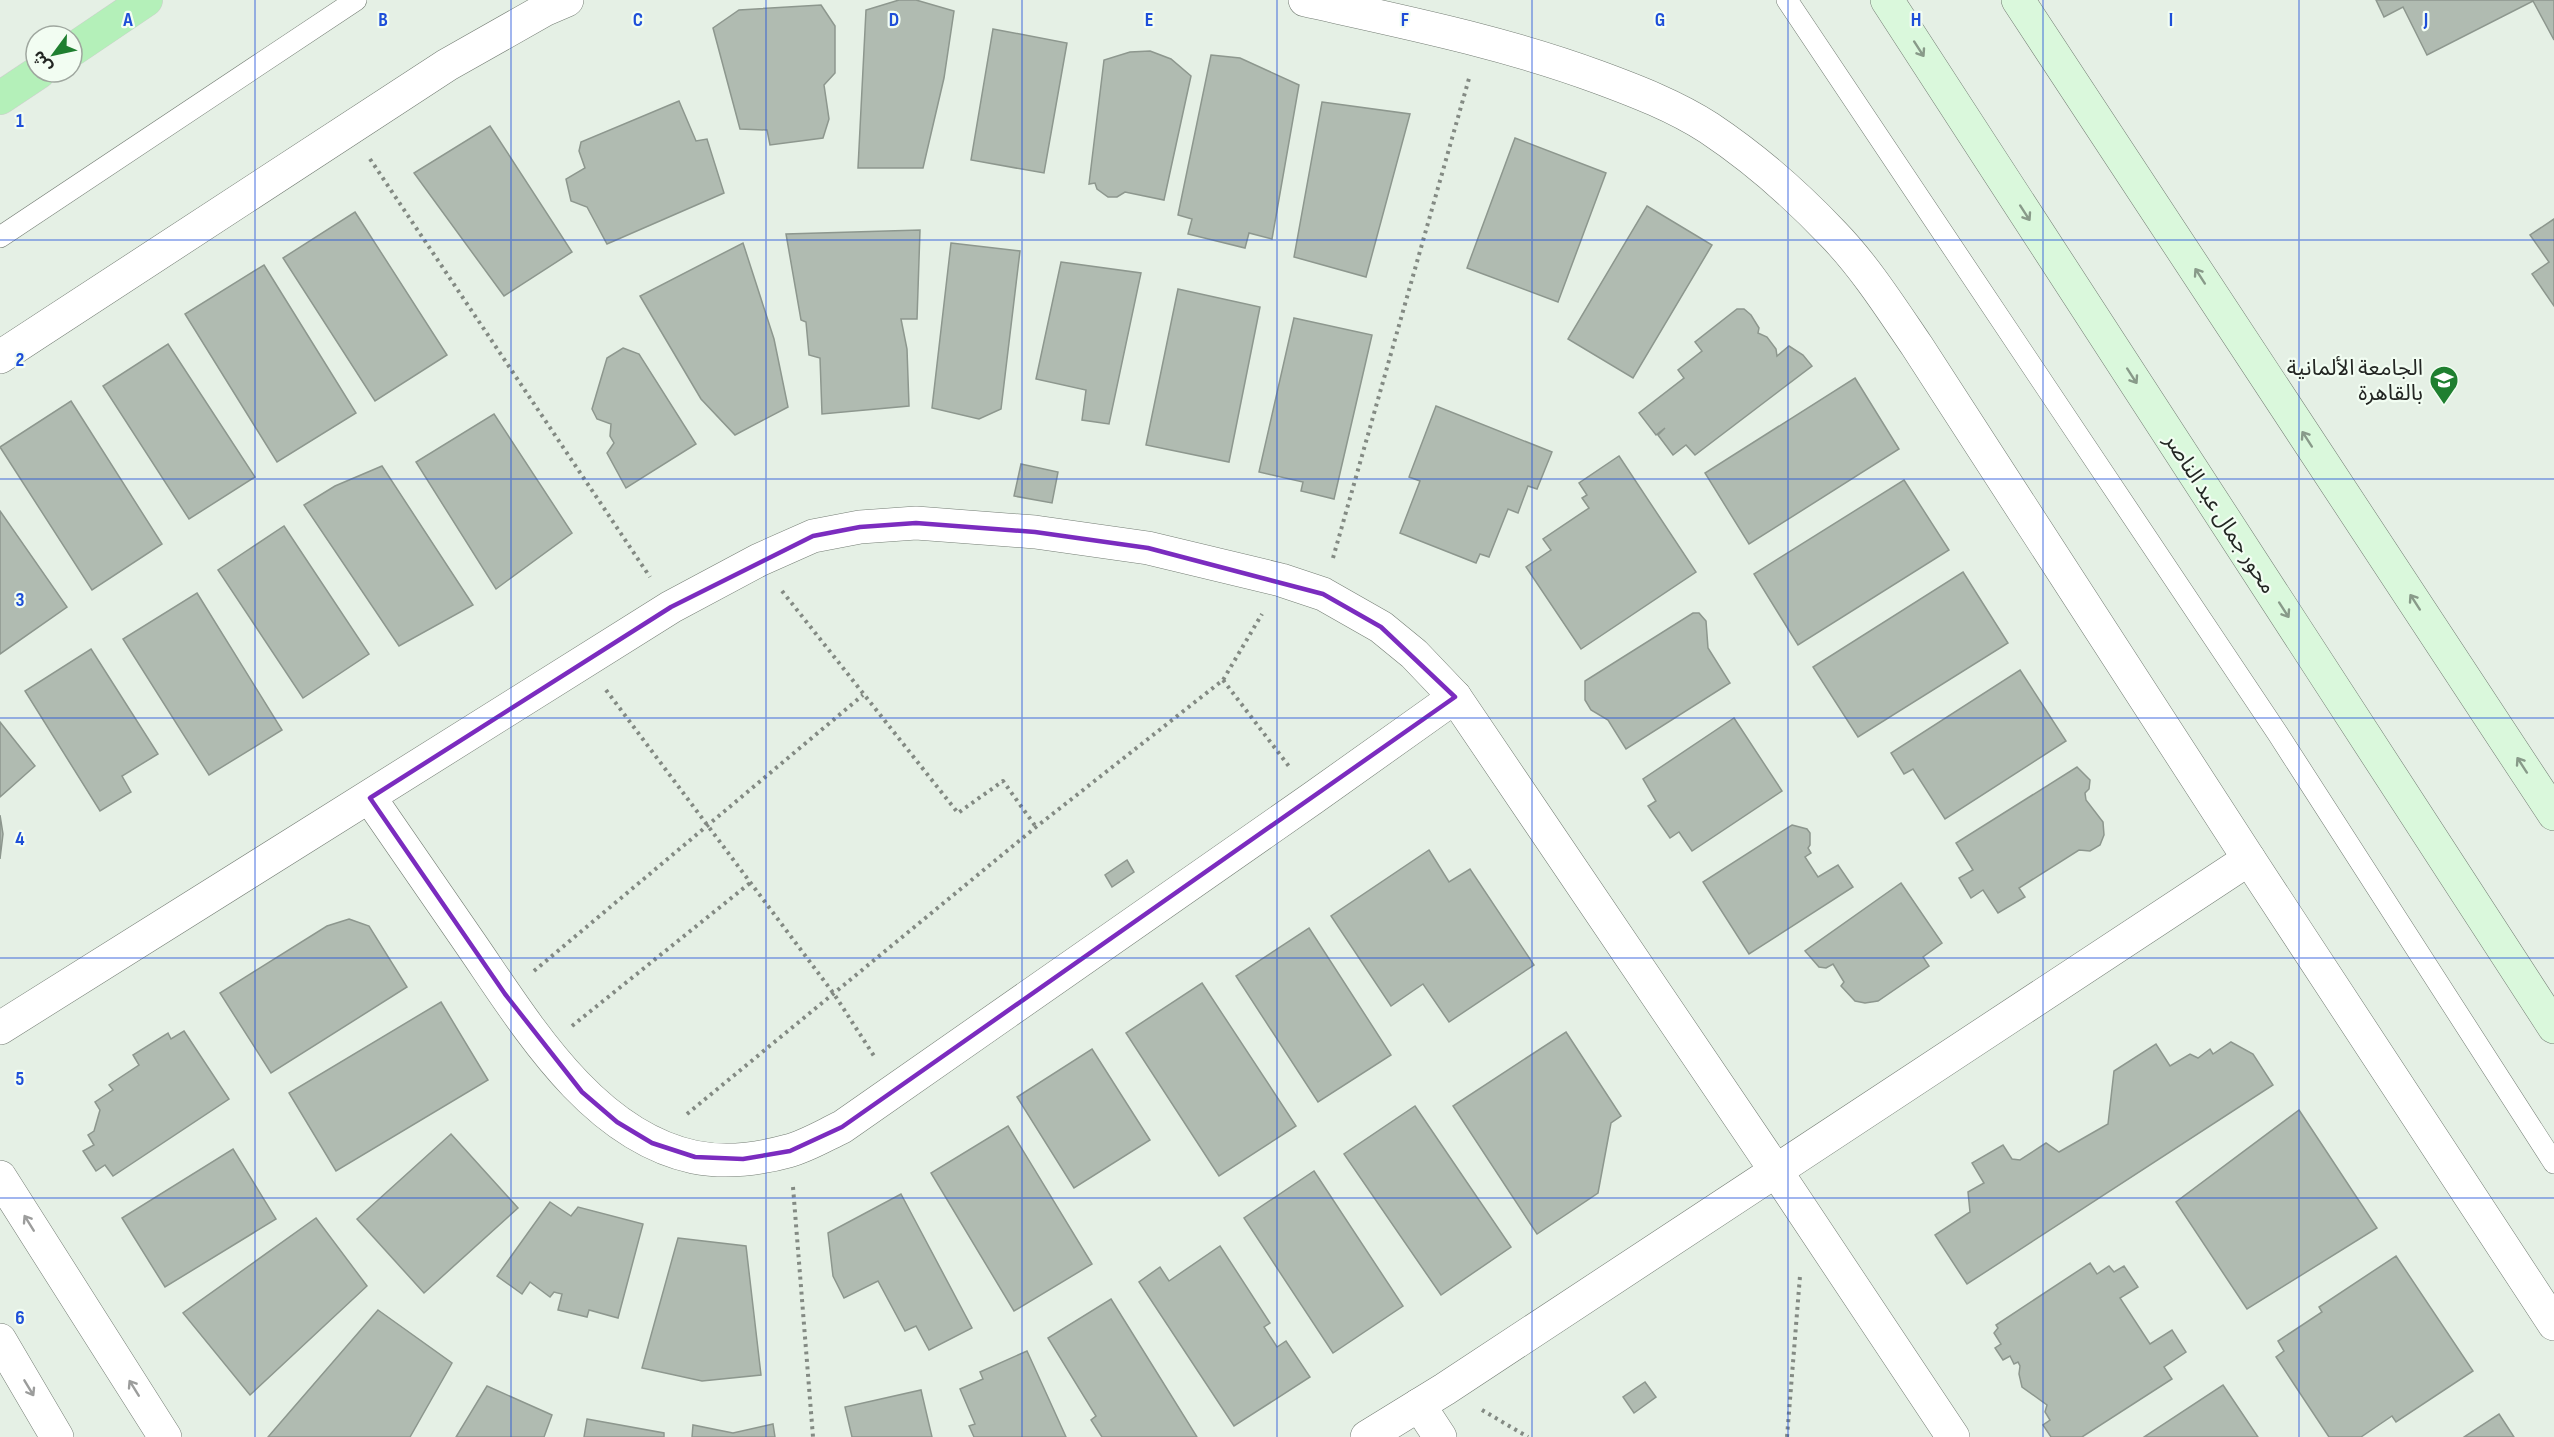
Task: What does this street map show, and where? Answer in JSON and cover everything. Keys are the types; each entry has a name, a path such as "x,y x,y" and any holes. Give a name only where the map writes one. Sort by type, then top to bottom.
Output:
{"main road":[{"path":"84,42 146,0"},
{"name":"محور جمال عبد الناصر","path":"1887,0 2554,1027"},
{"path":"2018,0 2554,814"},
{"path":"0,98 24,82"}],"street":[{"path":"0,357 447,65 546,9 567,0"},
{"path":"1305,0 1480,39 1562,63 1646,94 1708,128 1772,175 1834,235 1886,300 1917,346 2248,859 2554,1324"},
{"path":"0,1028 370,798 670,607 759,560 813,536 860,527 916,523 1035,532 1148,548 1281,580 1323,594 1382,627 1414,654 1455,697 1953,1437"},
{"path":"370,798 505,994 545,1048 582,1092 617,1122 652,1143 695,1157 743,1159 790,1151 842,1127 1455,697"},
{"path":"1367,1437 1432,1397 2248,859"},
{"path":"0,1177 165,1437"},
{"path":"0,1340 57,1437"},
{"path":"1432,1397 1440,1437"}],"lane":[{"path":"0,237 356,0"},
{"path":"1787,0 2278,734 2554,1163"}],"path":[{"path":"1323,594 1480,39"},
{"path":"350,129 670,607"},
{"path":"759,560 958,813 1003,782 1036,827"},
{"path":"652,1143 1036,827 1223,680 1281,580"},
{"path":"585,661 834,994 896,1090"},
{"path":"1223,680 1313,798"},
{"path":"505,994 863,695"},
{"path":"545,1048 750,883"},
{"path":"790,1151 813,1437"},
{"path":"1787,1437 1800,1273"},
{"path":"1432,1397 1528,1437"}],"highlighted area":[{"path":"916,523 1035,532 1148,548 1323,594 1381,627 1455,697 842,1127 790,1151 743,1159 695,1157 652,1143 617,1122 582,1092 505,994 370,798 671,607 813,536 860,527"}],"building":[{"path":"899,0 916,0 954,11 944,78 923,168 858,168 866,10"},
{"path":"2376,0 2554,0 2554,40 2533,1 2427,55 2403,7 2384,17"},
{"path":"821,5 835,26 835,73 824,85 829,119 823,138 770,145 767,130 740,129 713,28 739,10"},
{"path":"993,29 1067,43 1044,173 971,160"},
{"path":"1150,51 1171,59 1191,76 1164,200 1125,192 1117,197 1108,197 1097,189 1095,183 1089,184 1104,60 1130,52"},
{"path":"1211,55 1240,58 1299,85 1272,239 1249,233 1245,248 1188,234 1192,219 1178,215"},
{"path":"679,101 696,141 707,139 724,193 607,244 587,207 571,201 566,179 585,168 579,151 581,142"},
{"path":"1322,102 1410,114 1366,277 1294,257"},
{"path":"490,126 572,252 504,296 414,173"},
{"path":"1515,138 1606,173 1558,302 1467,268"},
{"path":"1647,206 1712,245 1633,378 1568,339"},
{"path":"355,212 447,355 375,401 283,258"},
{"path":"2554,219 2554,306 2532,274 2549,262 2530,235"},
{"path":"920,230 917,319 901,319 907,349 909,406 822,414 820,358 809,355 806,322 801,320 786,234"},
{"path":"743,243 774,339 788,407 735,435 701,399 640,296"},
{"path":"951,243 1020,251 1001,409 979,419 932,408"},
{"path":"1061,262 1141,273 1109,424 1082,420 1086,390 1036,379"},
{"path":"264,265 356,413 277,462 185,314"},
{"path":"1178,289 1260,307 1229,462 1146,445"},
{"path":"1737,309 1744,309 1751,315 1759,328 1758,333 1767,337 1776,349 1777,356 1789,346 1803,355 1812,366 1695,455 1686,445 1673,455 1658,435 1665,428 1656,435 1639,413 1684,378 1678,370 1702,351 1695,342"},
{"path":"1294,318 1372,335 1334,499 1301,491 1303,482 1259,472"},
{"path":"168,344 255,477 189,519 103,386"},
{"path":"623,348 639,354 696,444 626,488 607,453 614,443 610,436 611,424 597,419 592,409 607,358"},
{"path":"1855,378 1899,449 1749,544 1705,473"},
{"path":"71,401 162,544 92,590 0,447"},
{"path":"1436,406 1552,452 1537,489 1528,486 1518,513 1508,509 1489,557 1480,554 1476,563 1400,533 1420,481 1409,477"},
{"path":"494,414 572,533 496,589 416,462"},
{"path":"1619,456 1696,572 1581,649 1526,567 1551,550 1543,539 1589,508 1582,498 1587,495 1579,483"},
{"path":"1021,464 1058,472 1052,503 1014,496"},
{"path":"382,466 473,605 399,646 304,505 335,486"},
{"path":"1904,480 1949,550 1798,645 1754,574"},
{"path":"0,511 67,607 0,654"},
{"path":"284,526 369,654 303,698 218,570"},
{"path":"1963,572 2008,643 1858,737 1813,667"},
{"path":"197,593 282,730 209,775 123,639"},
{"path":"1693,613 1699,613 1706,621 1708,648 1730,683 1626,749 1608,720 1591,710 1585,700 1585,681"},
{"path":"91,649 158,754 122,776 131,792 100,811 25,691"},
{"path":"2020,670 2066,741 1945,819 1913,769 1904,774 1891,753"},
{"path":"1734,718 1782,791 1692,851 1679,832 1670,838 1648,806 1656,801 1643,779"},
{"path":"0,722 35,766 0,797"},
{"path":"2077,767 2090,780 2089,789 2085,793 2086,800 2103,822 2104,835 2100,845 2090,851 2079,850 2019,888 2025,897 1998,913 1983,890 1971,898 1959,878 1973,870 1956,843"},
{"path":"0,815 3,834 0,859"},
{"path":"1792,825 1807,829 1810,833 1808,848 1811,853 1805,857 1818,877 1838,865 1853,887 1749,954 1703,882"},
{"path":"1429,850 1449,882 1470,869 1534,965 1449,1022 1423,984 1391,1006 1331,916"},
{"path":"1127,860 1134,872 1112,887 1105,875"},
{"path":"1901,883 1942,943 1923,957 1929,966 1878,1001 1865,1003 1855,1001 1841,986 1844,982 1833,964 1826,968 1819,967 1805,951"},
{"path":"349,919 369,926 407,987 271,1073 220,993 327,926"},
{"path":"1309,928 1391,1055 1318,1102 1236,976"},
{"path":"1202,983 1296,1126 1219,1176 1126,1033"},
{"path":"441,1002 488,1080 336,1171 289,1093"},
{"path":"184,1031 229,1099 113,1176 105,1165 96,1171 83,1151 94,1145 88,1135 94,1131 100,1110 95,1102 113,1090 109,1085 139,1065 133,1055 168,1033 171,1039"},
{"path":"1566,1032 1621,1116 1611,1123 1598,1193 1537,1234 1453,1106"},
{"path":"2231,1042 2253,1054 2273,1085 1967,1284 1935,1235 1970,1212 1968,1192 1984,1183 1972,1163 2003,1145 2012,1159 2020,1160 2046,1143 2059,1152 2108,1124 2114,1071 2156,1044 2170,1066 2190,1054 2198,1058 2210,1049 2213,1054"},
{"path":"1092,1049 1150,1140 1074,1188 1017,1097"},
{"path":"1415,1106 1511,1247 1441,1295 1344,1154"},
{"path":"2299,1110 2377,1228 2247,1309 2176,1202"},
{"path":"1008,1126 1092,1264 1014,1311 931,1173"},
{"path":"451,1134 518,1208 424,1293 357,1219"},
{"path":"233,1149 276,1219 165,1287 122,1218"},
{"path":"1314,1171 1403,1306 1333,1353 1244,1218"},
{"path":"901,1194 972,1328 929,1350 916,1326 905,1331 878,1281 844,1298 833,1276 828,1233"},
{"path":"550,1202 571,1216 578,1207 643,1224 618,1318 589,1310 587,1317 558,1310 562,1294 554,1292 550,1297 530,1282 522,1294 497,1276"},
{"path":"316,1218 367,1286 250,1395 183,1313"},
{"path":"678,1238 746,1246 761,1375 702,1381 642,1368"},
{"path":"1220,1246 1270,1323 1264,1327 1277,1347 1286,1341 1310,1377 1234,1426 1139,1282 1160,1267 1169,1281"},
{"path":"2396,1256 2473,1371 2396,1422 2392,1416 2361,1437 2329,1437 2276,1357 2284,1351 2278,1341 2322,1312 2319,1307"},
{"path":"2090,1263 2097,1274 2109,1266 2114,1272 2124,1266 2138,1287 2120,1298 2150,1344 2172,1330 2186,1352 2164,1367 2172,1379 2082,1437 2051,1437 2043,1425 2050,1420 2045,1412 2047,1405 2022,1387 2018,1362 2014,1364 2010,1356 2003,1360 1995,1348 2001,1344 1994,1333 1998,1328 1996,1325"},
{"path":"1111,1299 1197,1437 1102,1437 1091,1420 1096,1416 1048,1338"},
{"path":"378,1310 452,1363 410,1437 268,1437"},
{"path":"1027,1351 1066,1437 974,1437 969,1426 975,1424 960,1389 983,1379 980,1372"},
{"path":"1645,1382 1656,1397 1634,1413 1623,1397"},
{"path":"2223,1385 2258,1437 2144,1437"},
{"path":"487,1386 552,1415 544,1437 456,1437"},
{"path":"921,1390 932,1437 852,1437 845,1407"},
{"path":"2499,1414 2514,1437 2464,1437"},
{"path":"587,1419 664,1433 664,1437 584,1437"},
{"path":"773,1424 775,1437 692,1437 693,1425 733,1433"}],"place":[{"name":"الجامعة الألمانية بالقاهرة","path":"2444,406"}]}
